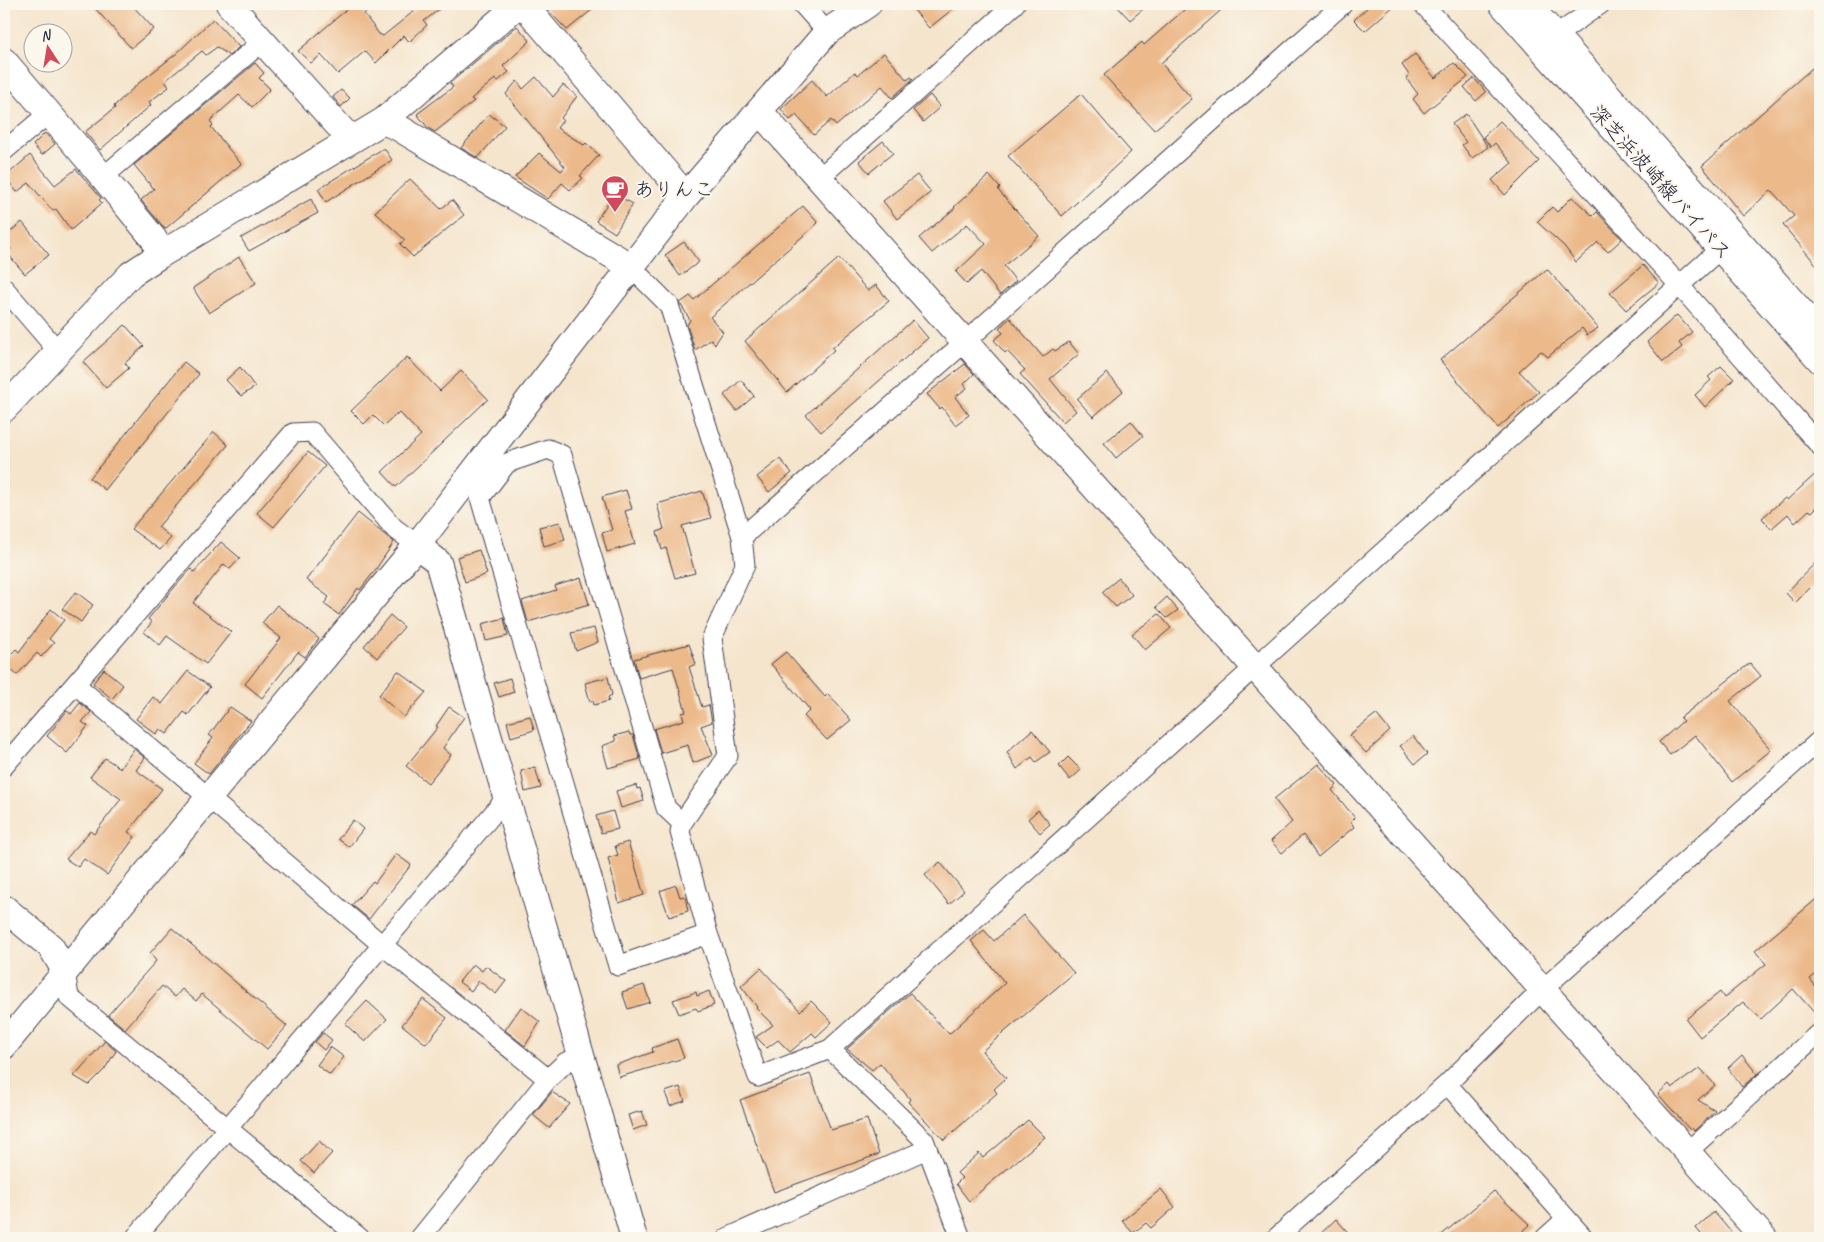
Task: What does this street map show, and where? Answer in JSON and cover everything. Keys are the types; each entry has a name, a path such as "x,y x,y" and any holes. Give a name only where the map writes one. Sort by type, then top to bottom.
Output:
{"street":[{"path":"229,4 344,132 354,138"},
{"path":"4,408 131,274 383,121 519,4"},
{"path":"524,4 686,196"},
{"path":"802,4 827,32"},
{"path":"4,1046 417,545 630,266 686,196 827,32 868,4"},
{"path":"819,178 1015,4"},
{"path":"742,537 965,342 1343,4"},
{"path":"1423,4 1679,285 1820,446"},
{"name":"深芝浜波崎線バイパス","path":"1502,4 1548,41 1727,242 1820,360"},
{"name":"深芝浜波崎線バイパス","path":"1527,4 1548,41"},
{"path":"1548,41 1601,4"},
{"path":"103,177 262,42"},
{"path":"4,61 154,240 160,255"},
{"path":"759,110 1764,1238"},
{"path":"4,151 49,113"},
{"path":"383,121 399,128 630,266 669,305 742,537 745,565 712,638 728,756 682,823 680,832 708,934 758,1077 830,1048 1727,242"},
{"name":"深芝浜波崎線バイパス","path":"1727,242 1820,333"},
{"path":"4,288 58,351"},
{"path":"4,766 292,433 312,432 394,528 438,562 634,1238"},
{"path":"682,823 666,808 562,455 548,450 506,463 480,498 618,966 708,934"},
{"path":"76,685 380,944 548,1080"},
{"path":"1276,1238 1447,1084 1542,990 1820,740"},
{"path":"135,1238 228,1129 380,944 507,797"},
{"path":"4,908 51,947 65,971 69,996 360,1238"},
{"path":"1687,1152 1820,1032"},
{"path":"830,1048 924,1140 961,1238"},
{"path":"420,1238 548,1080 566,1062 582,1057"},
{"path":"1447,1084 1584,1238"},
{"path":"727,1238 927,1149"},
{"path":"1546,1238 1566,1219"}],"building":[{"path":"91,4 131,4 154,29 131,48"},
{"path":"353,4 375,4 364,14 379,34 383,36 423,4 446,4 424,21 427,25 409,42 404,35 376,63 365,51 338,74 321,55 311,63 298,51"},
{"path":"542,4 599,4 567,30"},
{"path":"909,4 959,4 929,28"},
{"path":"1115,4 1149,4 1130,20"},
{"path":"1191,4 1228,4 1161,63 1192,99 1154,130 1104,75 1142,42 1144,45"},
{"path":"1371,4 1396,4 1365,31 1354,20"},
{"path":"213,19 239,47 229,56 217,47 206,55 202,51 165,81 169,87 149,102 151,105 100,150 85,132 115,108 114,106 140,82 176,54"},
{"path":"517,26 530,41 503,66 509,72 497,82 495,79 471,99 474,101 435,132 428,128 417,114 453,87 450,83"},
{"path":"884,53 907,80 911,77 913,79 892,98 882,86 836,126 831,120 814,135 796,115 790,120 781,109 812,80 827,97 855,72 858,75"},
{"path":"1415,54 1435,78 1454,63 1468,77 1424,113 1413,99 1418,94 1406,78 1409,75 1402,65"},
{"path":"1820,61 1820,269 1783,225 1794,216 1771,190 1743,216 1702,166"},
{"path":"255,63 264,73 259,78 270,89 252,107 239,95 210,121 213,125 211,127 241,164 165,229 141,200 154,189 134,165"},
{"path":"536,77 553,97 563,85 577,96 561,118 563,120 557,128 584,145 586,143 599,155 580,176 583,178 570,190 562,183 548,199 515,177 539,153 561,171 565,167 506,94 517,81 523,89"},
{"path":"1474,78 1486,92 1476,101 1464,87"},
{"path":"341,90 350,98 341,107 333,97"},
{"path":"1081,94 1131,152 1062,216 1008,156"},
{"path":"930,95 940,107 923,122 913,110"},
{"path":"489,114 505,126 478,158 461,148"},
{"path":"1466,114 1488,147 1472,158 1462,145 1466,142 1452,124"},
{"path":"1500,121 1539,161 1505,195 1492,180 1512,163 1495,143 1491,147 1483,137"},
{"path":"45,133 55,144 42,155 33,145"},
{"path":"883,141 893,153 869,173 859,161"},
{"path":"384,148 392,160 326,202 318,189"},
{"path":"30,155 55,185 76,169 101,198 99,200 102,203 71,230 56,209 53,211 29,183 17,192 5,177"},
{"path":"917,175 931,192 897,219 883,201"},
{"path":"989,175 1000,188 998,190 1039,236 1004,266 1016,281 1000,295 981,271 967,284 956,272 986,244 967,224 932,253 919,238 955,208"},
{"path":"410,179 441,209 452,200 464,215 413,257 400,244 405,240 375,212"},
{"name":"ありんこ","path":"618,196 633,204 615,233 596,221 609,201 613,203"},
{"path":"1572,197 1593,216 1597,212 1622,239 1608,252 1598,242 1576,262 1564,246 1537,222 1552,207 1557,212"},
{"path":"311,199 318,213 249,251 241,238"},
{"path":"803,206 818,223 710,317 723,332 715,344 711,339 695,350 687,325 690,320 680,303 690,296 694,300"},
{"path":"22,222 49,255 25,274 7,253 11,249 4,237"},
{"path":"684,242 699,262 680,276 665,255"},
{"path":"239,257 256,283 209,313 193,288"},
{"path":"839,258 868,291 876,285 889,301 832,348 834,350 787,392 745,341"},
{"path":"1643,265 1659,283 1626,310 1610,293"},
{"path":"1547,269 1598,328 1587,335 1582,328 1548,357 1541,351 1519,371 1539,392 1498,428 1440,360"},
{"path":"1677,315 1692,332 1679,343 1682,347 1663,362 1647,342"},
{"path":"1010,318 1043,357 1053,349 1055,351 1069,342 1079,354 1050,379 1076,411 1063,422 1020,374 1025,370 1007,351 1005,353 994,340 1003,333 999,328"},
{"path":"913,320 928,338 821,432 806,415"},
{"path":"125,325 144,346 125,363 129,368 106,388 83,362"},
{"path":"407,357 440,391 461,371 488,399 396,487 382,472 421,435 399,412 384,426 373,415 364,424 351,411"},
{"path":"184,362 199,374 105,490 90,478"},
{"path":"965,364 974,374 964,384 967,388 955,397 969,415 955,425 942,407 940,409 927,394"},
{"path":"1721,366 1734,379 1705,407 1695,395 1711,380 1708,377"},
{"path":"240,367 255,387 241,396 226,380"},
{"path":"1107,373 1123,391 1093,417 1077,399"},
{"path":"741,380 754,396 737,411 724,395"},
{"path":"1131,421 1143,436 1116,458 1104,443"},
{"path":"214,432 228,445 158,527 171,538 160,550 131,529"},
{"path":"308,452 325,466 274,527 257,513"},
{"path":"780,459 792,473 769,492 757,477"},
{"path":"1820,470 1820,504 1812,512 1809,510 1795,523 1788,514 1771,529 1762,518 1785,498 1787,500"},
{"path":"626,490 632,509 625,511 635,544 607,552 602,533 612,530 602,497"},
{"path":"702,491 711,518 682,526 695,573 675,578 666,548 662,550 657,532 664,529 657,504"},
{"path":"358,513 394,542 376,569 360,590 358,588 339,615 324,604 329,597 306,580"},
{"path":"560,522 565,540 544,546 539,527"},
{"path":"221,542 240,558 230,569 224,564 193,603 231,632 206,664 167,636 160,645 144,632 152,622 148,619 174,588 191,569 194,572"},
{"path":"479,550 487,574 465,582 457,557"},
{"path":"1820,558 1820,578 1795,603 1786,593"},
{"path":"581,578 589,604 528,622 522,601 556,590 555,586"},
{"path":"1119,578 1132,595 1116,607 1102,592"},
{"path":"76,592 93,605 81,622 62,609"},
{"path":"1167,597 1178,610 1167,618 1156,607"},
{"path":"277,605 319,639 305,657 298,652 262,698 245,684 281,638 262,623"},
{"path":"51,609 64,620 49,639 54,643 41,657 37,653 17,675 4,664 4,661 16,649 19,652"},
{"path":"1159,614 1171,628 1145,650 1132,634"},
{"path":"390,615 404,627 377,658 364,646"},
{"path":"504,618 508,636 486,641 482,624"},
{"path":"594,628 598,642 576,651 571,633"},
{"path":"689,644 696,664 689,667 702,707 709,705 712,722 701,726 713,755 693,763 688,745 661,753 654,729 684,720 682,713 686,712 673,668 639,678 634,659"},
{"path":"786,652 825,697 828,694 851,720 827,740 804,716 810,710 771,664"},
{"path":"1750,663 1761,676 1730,701 1771,750 1732,782 1695,735 1670,755 1659,742 1683,721 1680,718"},
{"path":"104,669 123,685 112,699 93,683"},
{"path":"188,671 210,687 188,715 184,712 167,734 160,729 156,734 136,719 153,697 162,704"},
{"path":"398,671 426,692 404,717 379,695"},
{"path":"608,677 612,695 608,697 609,701 594,705 593,701 590,702 585,683"},
{"path":"510,678 514,692 499,697 494,683"},
{"path":"80,703 91,712 82,722 88,726 67,753 47,736 67,711 71,714"},
{"path":"230,707 251,721 209,774 194,763 213,738 209,735"},
{"path":"449,707 464,717 443,748 451,755 428,783 406,766 438,727 436,726"},
{"path":"1376,714 1390,731 1366,753 1349,735"},
{"path":"530,716 534,730 511,737 507,722"},
{"path":"1032,730 1050,752 1036,762 1032,757 1017,769 1007,752"},
{"path":"629,732 630,735 633,735 640,759 608,768 602,746 616,741 614,736"},
{"path":"1413,736 1427,754 1415,764 1400,746"},
{"path":"134,749 145,758 136,770 162,789 128,832 135,837 107,875 84,859 78,867 66,859 90,831 94,834 121,799 90,777 105,758 120,768"},
{"path":"1068,757 1081,770 1070,780 1059,766"},
{"path":"1318,764 1337,785 1332,790 1355,818 1351,822 1354,827 1318,857 1303,835 1282,853 1271,841 1292,822 1274,799"},
{"path":"535,767 541,788 525,792 521,771"},
{"path":"636,785 637,789 640,788 644,801 621,808 616,791"},
{"path":"1038,810 1050,824 1040,833 1028,819"},
{"path":"613,811 618,829 601,833 596,816"},
{"path":"353,820 363,829 349,847 338,839"},
{"path":"628,842 644,895 619,903 608,858 618,855 615,846"},
{"path":"396,854 411,865 369,919 352,905 373,881 375,883"},
{"path":"940,862 964,891 949,904 925,875"},
{"path":"676,885 680,897 685,896 688,911 669,917 660,891"},
{"path":"1820,896 1820,971 1810,979 1820,992 1820,1019 1793,989 1761,1019 1743,1002 1700,1037 1686,1019 1720,992 1724,998 1766,964 1755,951"},
{"path":"1023,915 1074,973 982,1051 1006,1078 994,1089 997,1093 944,1140 908,1102 910,1099 880,1063 872,1070 847,1049 910,993 949,1034 1005,983 971,941 984,930 994,941"},
{"path":"172,928 287,1026 267,1049 202,994 196,1001 182,989 175,997 162,986 125,1029 108,1015 156,961 150,953"},
{"path":"473,964 482,971 486,966 506,981 496,994 479,981 471,991 459,982"},
{"path":"761,968 800,1011 811,1001 832,1022 816,1037 812,1033 790,1052 778,1040 767,1048 756,1037 773,1025 756,1008 741,986"},
{"path":"644,985 650,1002 628,1009 622,992"},
{"path":"709,991 714,1005 698,1011 696,1008 679,1014 673,1000 696,992 697,996"},
{"path":"423,999 447,1018 426,1044 402,1025"},
{"path":"367,1001 387,1019 365,1042 345,1024"},
{"path":"521,1007 540,1022 525,1046 505,1030"},
{"path":"323,1033 332,1040 324,1050 315,1042"},
{"path":"677,1039 684,1058 619,1077 616,1065 653,1052 652,1048"},
{"path":"105,1041 116,1051 104,1070 89,1085 74,1076"},
{"path":"330,1047 344,1057 330,1075 317,1065"},
{"path":"1742,1055 1757,1074 1742,1087 1728,1068"},
{"path":"1700,1068 1715,1085 1698,1100 1715,1111 1694,1131 1692,1128 1690,1130 1658,1094 1669,1084 1672,1088"},
{"path":"810,1074 831,1130 867,1119 879,1154 774,1192 740,1100"},
{"path":"680,1087 685,1101 670,1106 665,1092"},
{"path":"552,1092 570,1104 549,1128 533,1115"},
{"path":"642,1111 647,1125 633,1130 628,1115"},
{"path":"1028,1120 1045,1137 969,1201 956,1184 962,1178 957,1173 979,1153 983,1158"},
{"path":"319,1141 332,1153 314,1173 301,1161"},
{"path":"1161,1189 1175,1207 1151,1228 1146,1223 1133,1233 1122,1221"},
{"path":"1494,1191 1530,1225 1515,1238 1438,1238"},
{"path":"1714,1212 1736,1238 1704,1238 1696,1228"},
{"path":"1336,1219 1353,1238 1316,1238"}],"place":[{"name":"ありんこ","path":"615,213"}]}
